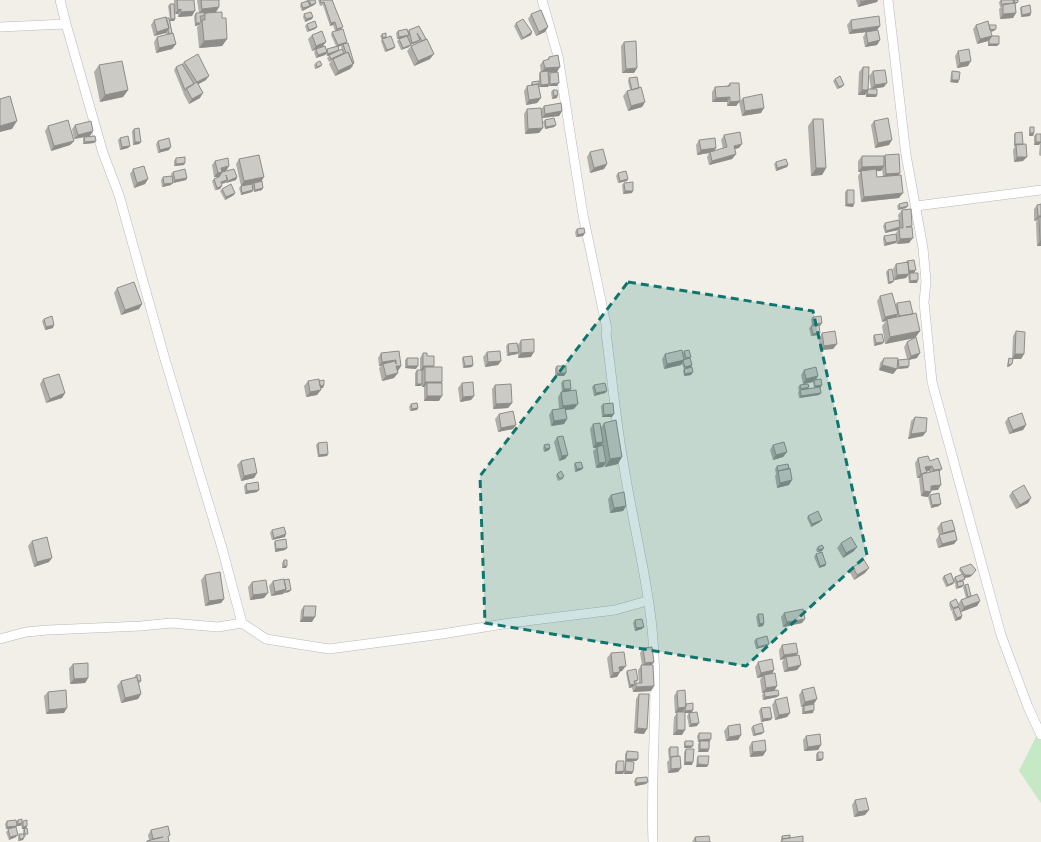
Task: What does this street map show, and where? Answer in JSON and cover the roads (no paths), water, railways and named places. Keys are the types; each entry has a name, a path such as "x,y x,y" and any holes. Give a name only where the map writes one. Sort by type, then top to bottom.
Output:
{"street":[{"path":"60,0 103,153 119,195 164,356 222,548 242,623 266,640 328,649 442,634 510,623 615,610 647,600"},
{"path":"542,0 558,56 583,215 608,329 606,332 624,467 641,551 647,600 651,618 655,671 652,815 653,842"},
{"path":"888,0 906,155 924,248 926,281 924,302 932,382 1001,635 1028,707 1041,735"},
{"path":"0,27 66,24"},
{"path":"916,206 1041,190"},
{"path":"0,639 26,632 48,630 141,626 171,623 218,627 242,623"}]}
